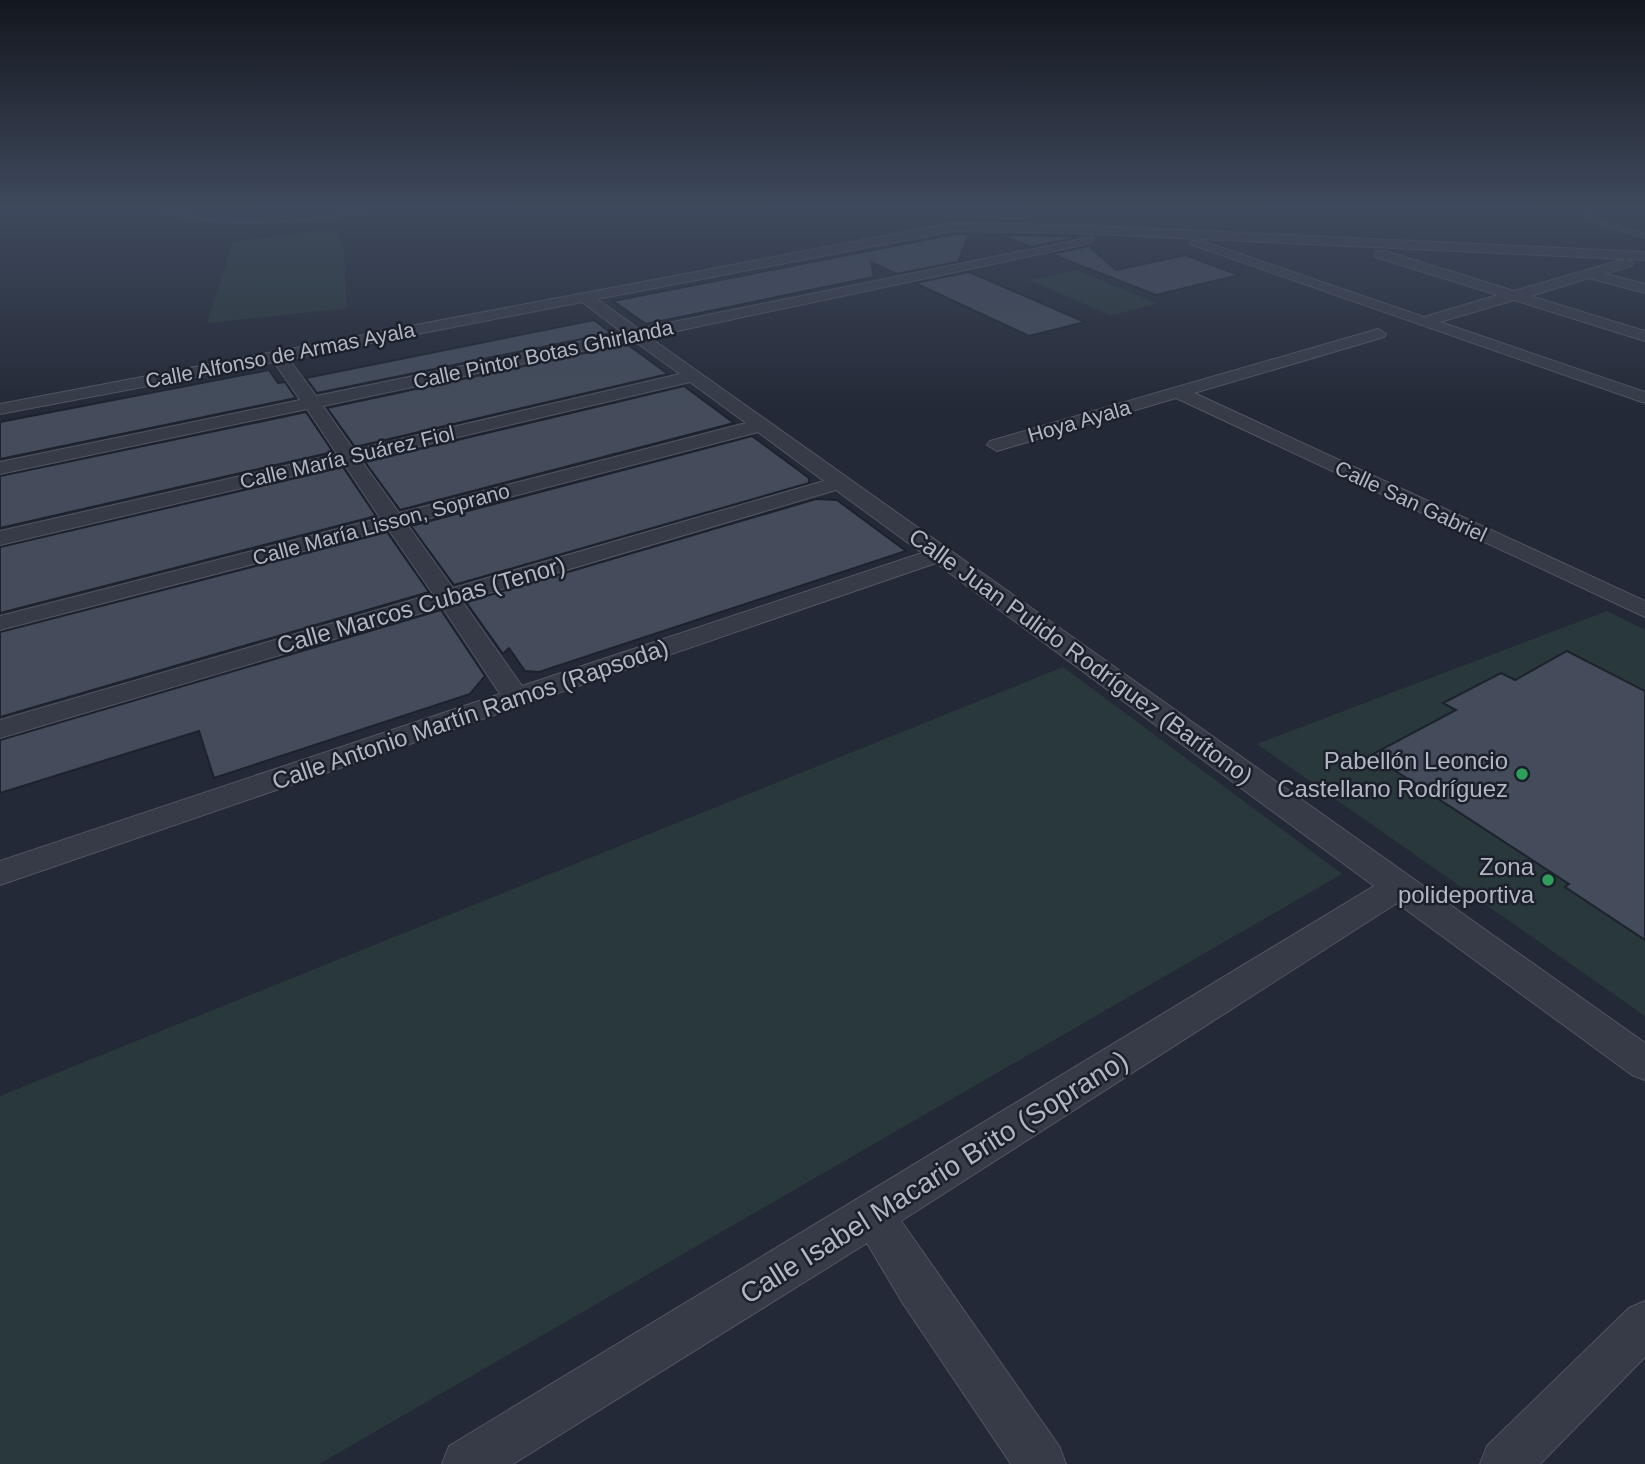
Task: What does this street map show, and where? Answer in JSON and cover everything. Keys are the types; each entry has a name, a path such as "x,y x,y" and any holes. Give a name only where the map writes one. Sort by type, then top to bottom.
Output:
{"street":[{"name":"Calle Alfonso de Armas Ayala","path":"0,409 688,277"},
{"name":"Calle Pintor Botas Ghirlanda","path":"0,468 912,277"},
{"path":"1294,277 1645,398"},
{"path":"1456,277 1645,336"},
{"path":"1423,322 1576,277"},
{"path":"1601,277 1645,289"},
{"name":"Calle Juan Pulido Rodríguez (Barítono)","path":"584,297 1645,1064"},
{"path":"1170,395 1378,334"},
{"path":"278,355 517,698"},
{"name":"Calle María Suárez Fiol","path":"0,538 695,376"},
{"name":"Hoya Ayala","path":"997,445 1170,395"},
{"name":"Calle San Gabriel","path":"1170,395 1645,610"},
{"name":"Calle María Lisson, Soprano","path":"0,623 762,425"},
{"name":"Calle Marcos Cubas (Tenor)","path":"0,729 841,482"},
{"name":"Calle Antonio Martín Ramos (Rapsoda)","path":"0,873 940,554"},
{"name":"Calle Isabel Macario Brito (Soprano)","path":"467,1464 873,1215 1399,886"},
{"path":"873,1215 918,1286 1041,1464"},
{"path":"1505,1464 1645,1324"}],"shaded area":[{"path":"222,277 345,277 347,308 207,323"},
{"path":"1042,277 1094,277 1158,304 1110,315 1029,280"},
{"name":"Zona polideportiva","path":"1607,611 1645,630 1645,1016 1257,744"},
{"path":"1063,667 1342,874 319,1464 0,1464 0,1096"}],"building":[{"path":"734,277 872,277 646,324 613,301"},
{"path":"943,277 981,277 1085,322 1029,336 915,283"},
{"path":"1111,277 1229,277 1156,295"},
{"path":"594,320 611,333 317,393 306,378"},
{"path":"627,344 668,374 355,447 327,408"},
{"path":"269,370 278,383 285,382 296,398 0,459 0,422"},
{"path":"684,386 734,423 400,510 365,462"},
{"path":"306,412 333,452 0,528 0,476"},
{"path":"752,436 809,478 809,483 454,585 411,526"},
{"path":"343,467 376,516 0,613 0,547"},
{"path":"816,499 837,500 906,551 539,672 525,671 509,648 503,654 466,602"},
{"path":"387,532 429,592 0,717 0,632"},
{"path":"441,610 485,676 470,694 214,778 199,731 0,793 0,740"},
{"name":"Pabellón Leoncio Castellano Rodríguez","path":"1567,651 1645,691 1645,940 1565,887 1569,884 1371,755 1456,710 1443,703 1501,673 1515,680"}],"place":[{"name":"Pabellón Leoncio Castellano Rodríguez","path":"1522,774"},
{"name":"Zona polideportiva","path":"1548,880"}]}
